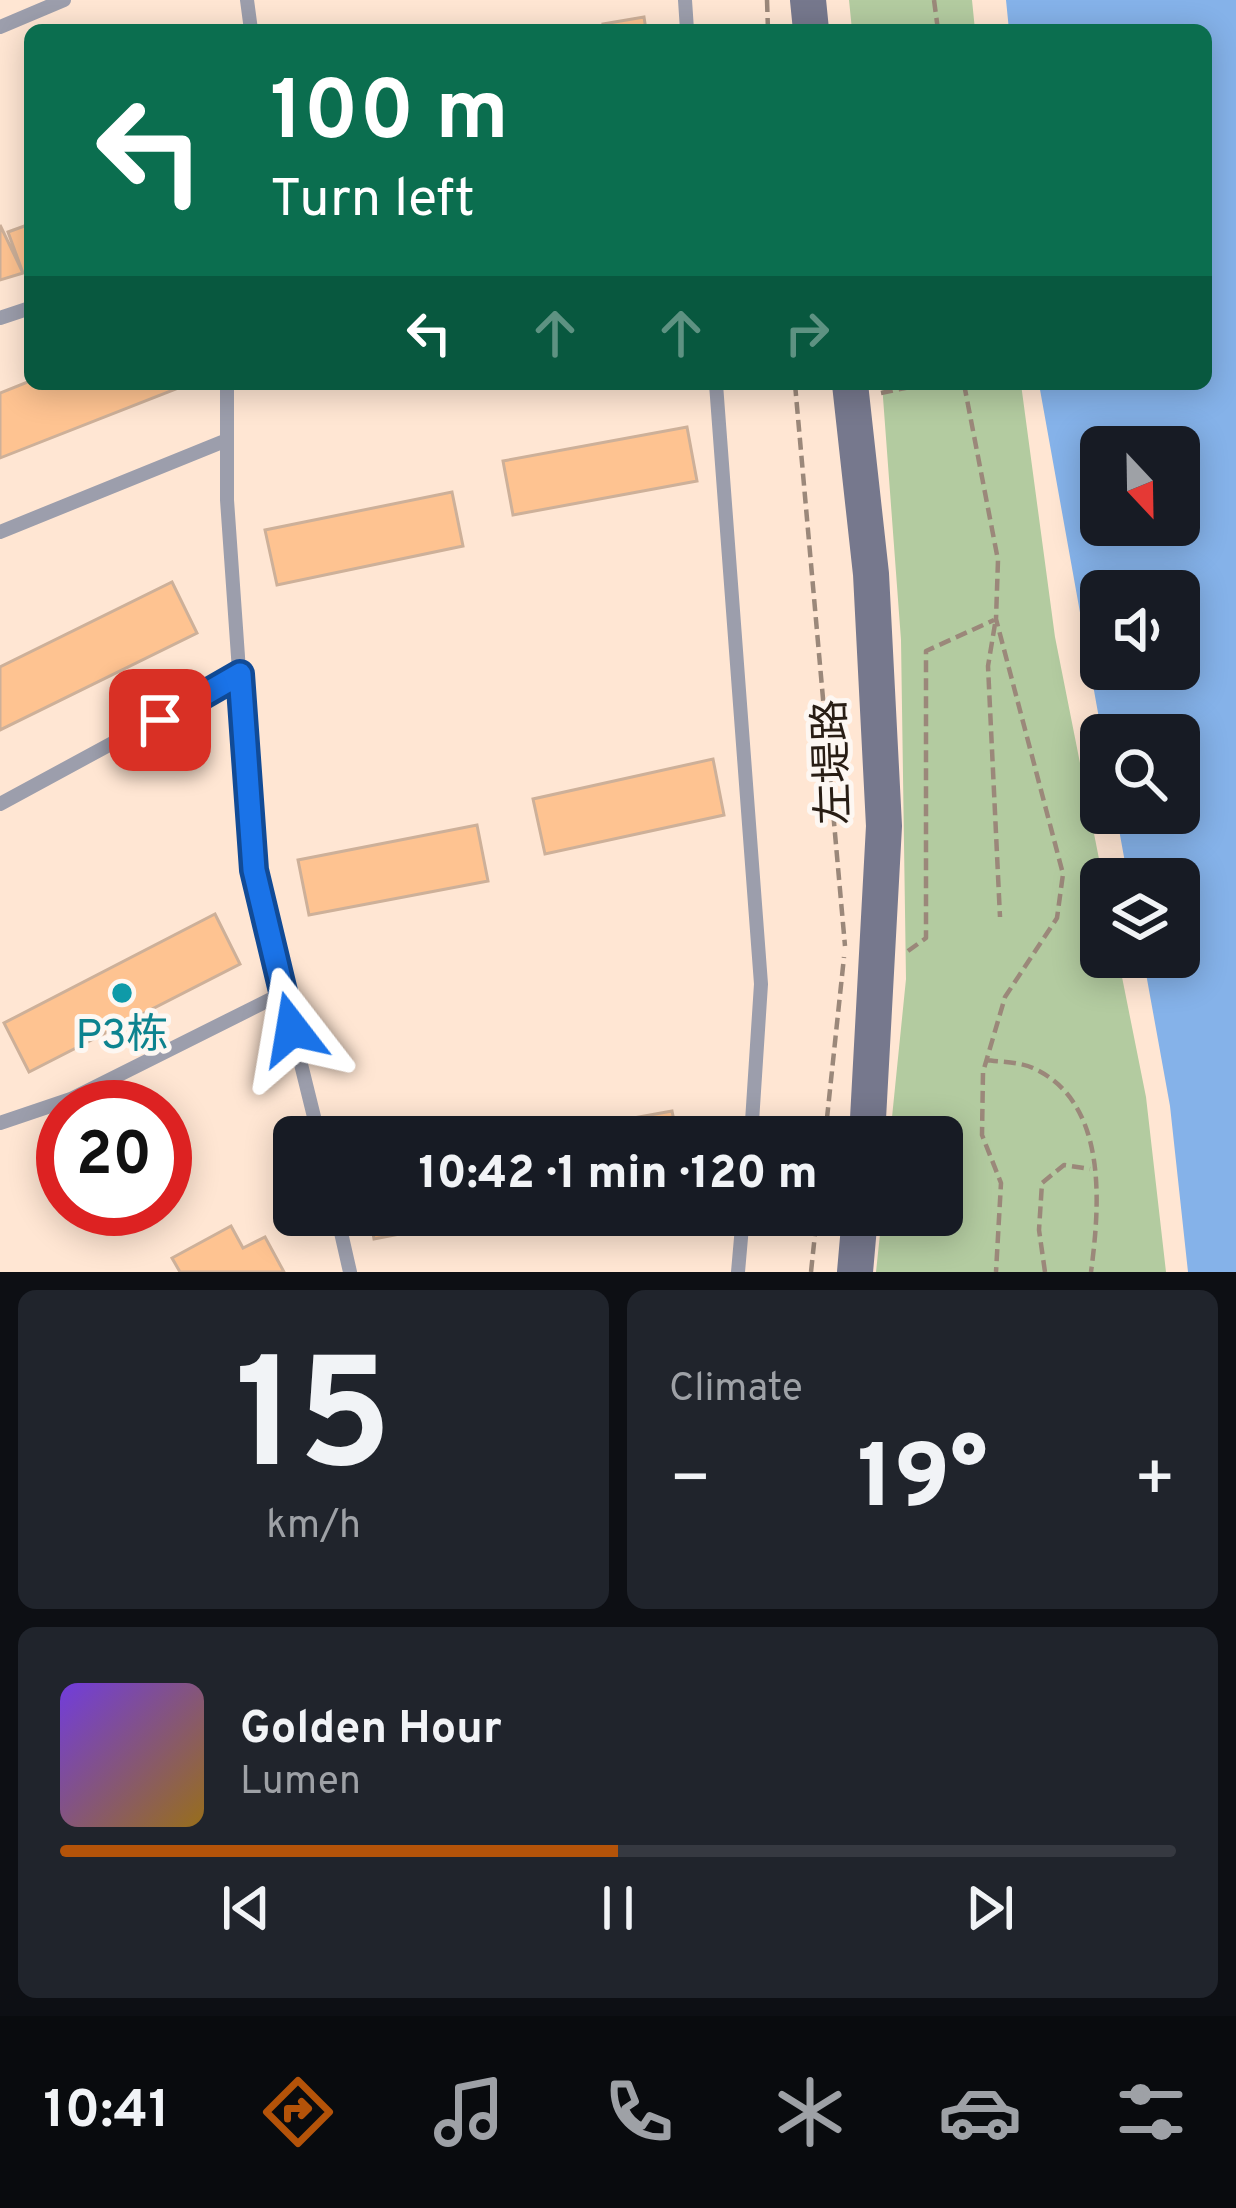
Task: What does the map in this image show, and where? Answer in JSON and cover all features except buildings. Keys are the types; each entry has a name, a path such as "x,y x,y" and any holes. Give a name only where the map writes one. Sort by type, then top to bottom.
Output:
{"street":[{"name":"左堤路","path":"851,391 871,574 882,780 879,972 869,1116"},
{"path":"855,1272 858,1236"}],"lane":[{"path":"0,27 64,0"},
{"path":"226,390 254,870 314,1116"},
{"path":"716,390 761,984 753,1116"},
{"path":"0,532 227,440"},
{"path":"0,804 240,674"},
{"path":"0,1123 70,1099 284,993"},
{"path":"342,1236 350,1272"},
{"path":"738,1272 741,1236"}],"path":[{"path":"796,390 845,948 827,1116"},
{"path":"965,390 998,560 988,666 1000,917"},
{"path":"879,972 926,938 926,651 996,619"},
{"path":"996,619 1063,874 1057,918 1005,997 986,1060 982,1135 1001,1183 996,1272"},
{"path":"986,1060 1031,1067 1067,1092 1089,1133 1098,1217 1091,1272"},
{"path":"1045,1272 1039,1230 1042,1183 1064,1166 1093,1169"},
{"path":"811,1272 815,1236"}],"green space":[{"path":"849,0 972,0 974,24 851,24"},
{"path":"882,390 1022,390 1055,637 1080,763 1080,834 1094,834 1099,858 1080,858 1080,978 1122,978 1146,1097 1166,1272 876,1272 880,1236 963,1236 963,1116 892,1116 906,979 901,640"}],"water":[{"path":"1006,0 1236,0 1236,1272 1188,1272 1170,1106 1147,978 1200,978 1200,858 1124,858 1120,834 1200,834 1200,714 1098,714 1094,690 1200,690 1200,570 1080,570 1080,612 1040,390 1212,390 1212,24 1008,24"}],"place":[{"name":"P3栋","path":"122,993"}],"route":[{"path":"160,720 240,674 254,870 292,1029"}]}
